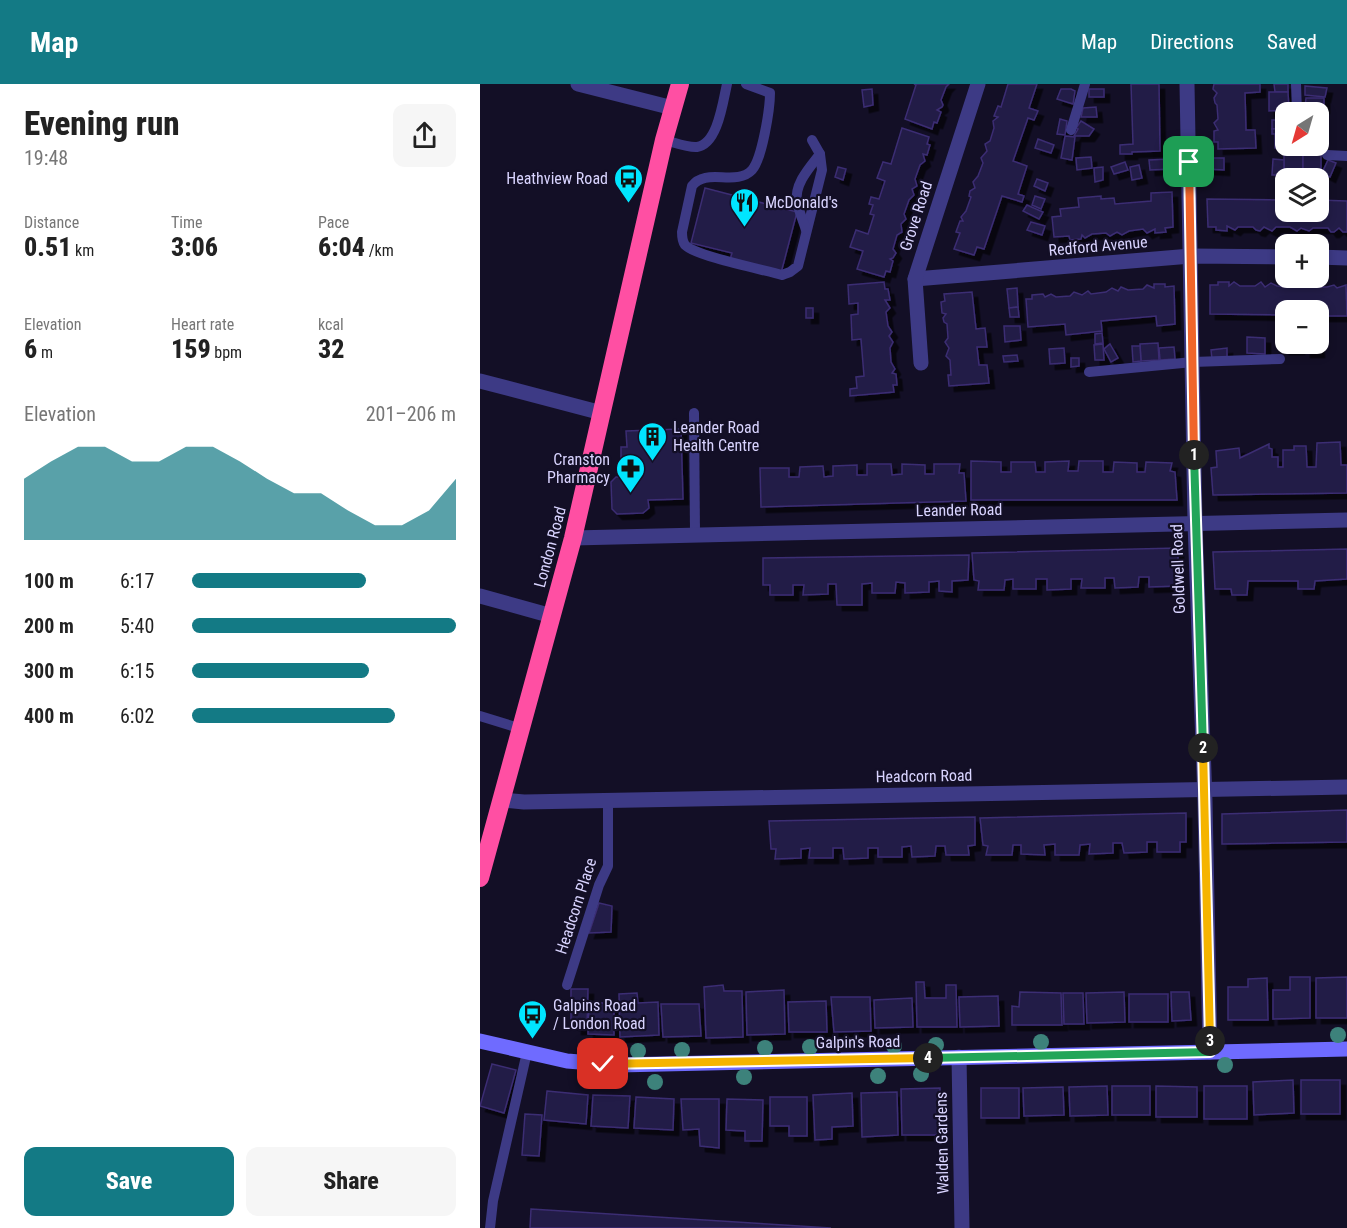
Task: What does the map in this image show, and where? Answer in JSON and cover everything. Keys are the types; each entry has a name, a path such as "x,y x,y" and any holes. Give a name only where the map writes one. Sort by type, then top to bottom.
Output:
{"highway":[{"name":"London Road","path":"480,878 486,834 502,800 573,538 664,140 680,84"}],"street":[{"path":"578,84 673,108"},
{"name":"Grove Road","path":"921,363 915,279 978,84"},
{"name":"Goldwell Road","path":"1187,84 1195,523 1210,1052"},
{"name":"Redford Avenue","path":"915,279 1191,256 1275,257"},
{"path":"1329,257 1347,258"},
{"path":"480,381 602,413"},
{"name":"Leander Road","path":"573,538 1347,520"},
{"path":"480,596 552,616"},
{"name":"Headcorn Road","path":"502,800 524,802 1347,787"},
{"name":"Galpin's Road","path":"480,1041 577,1062 618,1065 1347,1049"},
{"name":"Walden Gardens","path":"959,1057 962,1228"}],"lane":[{"path":"664,140 696,147 706,143 715,133 728,84"},
{"path":"746,84 770,93 769,112 758,158 752,170 741,175 730,178 702,177 696,181 692,186 682,239 685,245 692,250 782,275 798,266 822,170 820,154 812,140"},
{"path":"1071,130 1085,84"},
{"path":"1296,84 1297,102"},
{"path":"806,231 797,201 798,190 802,180 820,154"},
{"path":"1329,155 1347,156"},
{"path":"1089,372 1193,362 1280,359"},
{"path":"694,414 695,534"},
{"path":"480,716 522,729"},
{"name":"Headcorn Place","path":"567,985 599,885 608,867 608,800"},
{"path":"490,1228 493,1201 527,1052"}],"building":[{"path":"914,84 949,84 941,100 943,105 937,110 941,112 937,123 934,122 932,129 905,119 916,85"},
{"path":"1008,84 1037,84 1029,108 1038,111 1034,120 1028,118 1013,161 1027,166 1018,194 1024,196 1022,202 1002,196 984,249 977,247 974,255 954,249 960,233 956,232 960,221 963,221 961,217 971,197 969,196 970,191 975,188 973,182 983,163 981,158 987,151 985,144 990,141 994,128 993,121 998,117 994,116 998,106 1001,107"},
{"path":"1131,84 1159,84 1160,151 1120,154 1120,145 1133,144"},
{"path":"1214,84 1260,84 1260,92 1245,93 1246,130 1255,130 1256,148 1218,149 1218,142 1214,142 1214,131 1218,130 1214,123 1218,119 1214,98 1217,93 1213,89"},
{"path":"1274,84 1288,84 1288,92 1275,92"},
{"path":"1305,86 1327,88 1325,97 1305,95"},
{"path":"872,89 873,105 864,107 862,90"},
{"path":"1061,89 1075,91 1073,104 1057,99"},
{"path":"1089,89 1104,89 1104,97 1089,97"},
{"path":"1269,92 1288,92 1289,102 1275,102 1275,111 1269,111"},
{"path":"1306,98 1324,98 1324,102 1306,102"},
{"path":"1096,107 1097,117 1081,117 1083,108"},
{"path":"1060,119 1067,121 1065,135 1057,134"},
{"path":"1272,120 1275,120 1275,129 1272,129"},
{"path":"1081,121 1094,129 1089,136 1074,136"},
{"path":"902,128 929,137 927,144 930,145 927,155 923,154 925,161 920,165 915,179 917,186 912,189 914,195 909,200 904,214 906,219 901,224 902,232 897,235 893,249 896,253 890,259 893,261 890,272 886,271 884,277 857,269 863,251 850,247 856,230 868,234 874,215 870,214 873,205 869,204 871,197 879,199 885,181 877,178 883,162 891,164"},
{"path":"1065,136 1075,137 1072,160 1061,158"},
{"path":"1038,139 1054,145 1051,153 1035,148"},
{"path":"1284,156 1303,156 1303,168 1284,168"},
{"path":"1303,156 1321,156 1321,168 1303,168"},
{"path":"1091,157 1092,168 1077,170 1076,158"},
{"path":"1208,158 1224,158 1224,170 1207,169"},
{"path":"1170,159 1170,169 1150,170 1149,160"},
{"path":"1273,159 1284,160 1284,168 1275,168 1275,175 1272,175"},
{"path":"1328,160 1336,163 1330,177 1329,168 1324,168"},
{"path":"1125,162 1128,170 1114,174 1111,167"},
{"path":"1139,165 1142,178 1132,180 1130,167"},
{"path":"838,167 846,169 843,180 835,177"},
{"path":"1103,167 1103,180 1095,182 1094,168"},
{"path":"1037,179 1048,183 1045,191 1034,186"},
{"name":"McDonald's","path":"705,188 797,212 781,273 730,260 732,253 691,243"},
{"path":"1172,192 1173,227 1165,228 1166,232 1155,233 1155,229 1147,233 1143,229 1129,231 1122,235 1117,232 1110,236 1106,233 1092,234 1085,238 1082,235 1081,239 1070,240 1069,236 1054,237 1052,217 1061,216 1060,209 1079,207 1078,198 1101,196 1101,199 1114,198 1115,204 1151,201 1151,193"},
{"path":"1035,196 1045,199 1041,209 1032,205"},
{"path":"1207,199 1275,200 1275,222 1329,222 1329,200 1347,201 1347,232 1339,228 1331,232 1328,228 1313,228 1309,231 1301,228 1297,231 1290,227 1276,227 1272,231 1264,227 1260,231 1253,227 1238,227 1235,230 1227,226 1227,231 1208,227"},
{"path":"1027,205 1043,212 1039,219 1023,211"},
{"path":"1031,222 1045,226 1042,235 1027,230"},
{"path":"884,282 890,300 885,300 890,308 886,312 888,326 892,332 889,336 893,342 890,348 891,362 895,369 892,373 896,374 897,385 893,385 894,392 850,396 850,389 857,388 856,377 864,376 861,339 852,340 851,315 858,314 858,303 849,304 848,285"},
{"path":"1218,282 1229,282 1229,286 1234,282 1240,286 1255,286 1261,282 1265,287 1271,283 1275,285 1275,288 1329,288 1334,285 1337,288 1346,285 1347,316 1329,316 1329,300 1275,300 1275,315 1210,314 1210,285 1218,285"},
{"path":"1154,284 1165,284 1165,287 1174,286 1175,324 1157,326 1156,316 1101,321 1102,331 1066,335 1065,324 1028,327 1026,299 1032,299 1032,295 1070,296 1074,292 1082,295 1088,291 1091,294 1106,292 1112,288 1118,291 1121,287 1128,290 1143,289 1147,285 1154,288"},
{"path":"1017,288 1018,307 1009,308 1007,289"},
{"path":"972,292 976,329 985,328 987,347 977,347 979,365 987,365 989,383 949,386 950,360 946,356 949,348 945,342 948,338 947,324 944,322 943,318 946,314 942,313 941,302 945,301 944,294"},
{"path":"1018,307 1019,317 1010,317 1009,308"},
{"path":"806,308 813,308 813,318 806,318"},
{"path":"1004,326 1020,326 1021,340 1005,342"},
{"path":"1102,333 1103,343 1095,344 1095,334"},
{"path":"1247,337 1265,338 1265,354 1247,353"},
{"path":"1158,343 1159,360 1141,361 1140,344"},
{"path":"1103,344 1104,360 1095,360 1094,345"},
{"path":"1110,344 1118,358 1111,362 1104,349"},
{"path":"1132,346 1140,346 1141,361 1133,362"},
{"path":"1174,347 1175,359 1160,360 1159,348"},
{"path":"1064,348 1065,363 1050,364 1049,349"},
{"path":"1227,348 1227,358 1212,359 1211,350"},
{"path":"1017,355 1018,361 1004,362 1003,356"},
{"path":"1071,358 1079,358 1079,366 1071,367"},
{"name":"Leander Road Health Centre","path":"681,429 683,499 648,500 649,508 643,513 617,514 612,509 611,482 616,477 621,477 621,447 627,447 626,431"},
{"path":"1340,442 1341,465 1347,465 1347,493 1213,495 1211,468 1217,467 1216,451 1239,448 1240,458 1269,444 1272,457 1278,457 1278,467 1283,467 1283,450 1294,450 1294,446 1306,446 1307,467 1316,467 1317,443"},
{"path":"971,461 1001,462 1001,472 1011,472 1011,462 1035,462 1036,472 1045,472 1045,462 1069,461 1068,471 1078,471 1079,461 1103,461 1103,472 1113,472 1114,462 1137,463 1137,472 1145,472 1146,462 1172,463 1170,471 1175,472 1177,500 971,500"},
{"path":"867,464 891,464 892,475 902,474 902,464 925,465 925,474 934,474 934,464 960,464 959,473 964,473 966,501 761,507 760,468 789,468 789,477 799,477 800,467 823,466 824,477 833,476 833,466 857,465 857,475 867,475"},
{"path":"1178,548 1178,586 1149,587 1149,577 1139,577 1138,587 1115,588 1114,578 1105,578 1105,588 1081,588 1082,579 1071,579 1071,589 1047,590 1047,579 1036,579 1036,589 1013,589 1013,579 1005,580 1004,590 978,590 979,581 974,580 972,553"},
{"path":"1347,549 1347,579 1315,581 1314,589 1298,589 1298,581 1248,581 1247,595 1232,595 1231,589 1215,589 1213,552"},
{"path":"969,555 968,580 952,581 952,592 939,591 939,581 929,582 929,592 905,593 905,583 896,582 895,593 872,593 872,583 862,584 862,605 837,605 836,584 828,584 828,594 803,595 804,585 793,585 793,595 770,595 770,585 763,585 763,558"},
{"path":"1347,810 1347,842 1222,844 1222,814"},
{"path":"1186,813 1186,842 1180,842 1180,852 1157,852 1157,842 1147,842 1147,852 1124,853 1122,843 1113,843 1113,853 1089,854 1090,844 1080,845 1079,855 1055,855 1055,844 1044,845 1045,855 1021,854 1021,845 1013,845 1012,855 986,855 988,846 983,845 980,818"},
{"path":"975,817 975,845 968,846 969,855 946,855 945,846 936,846 935,856 912,857 911,846 902,847 902,857 878,857 878,848 868,848 868,858 844,859 843,848 833,848 833,858 809,858 810,848 801,849 801,858 775,859 776,849 771,849 769,821"},
{"path":"599,903 612,906 611,932 589,933"},
{"path":"1290,977 1310,977 1310,1018 1273,1019 1273,990 1290,990"},
{"path":"1347,977 1347,1018 1316,1018 1316,978"},
{"path":"1267,978 1268,1020 1228,1020 1228,987 1248,987 1248,979"},
{"path":"916,982 924,982 925,998 946,998 946,985 956,985 957,1027 917,1027"},
{"path":"723,985 724,991 742,991 743,1037 706,1038 704,987"},
{"path":"571,989 588,989 587,1029 576,1029 576,1025 571,1024"},
{"path":"784,990 785,1034 747,1035 746,992"},
{"path":"1020,992 1061,993 1062,1025 1012,1025 1012,1006 1019,1007"},
{"path":"1124,992 1125,1022 1087,1023 1086,993"},
{"path":"1171,992 1189,992 1191,1020 1172,1021"},
{"path":"637,993 638,1003 658,1002 659,1035 620,1037 619,994"},
{"path":"1063,993 1083,993 1084,1024 1064,1024"},
{"path":"1129,994 1168,994 1168,1022 1129,1022"},
{"path":"998,996 999,1026 960,1027 959,997"},
{"path":"831,997 870,997 871,1031 834,1032"},
{"path":"912,998 913,1027 875,1028 874,1000"},
{"path":"826,1001 827,1032 789,1032 788,1002"},
{"path":"589,1003 614,1003 614,1035 588,1034"},
{"path":"661,1004 699,1004 701,1036 663,1037"},
{"path":"492,1064 516,1070 504,1113 480,1106"},
{"path":"1293,1080 1294,1113 1254,1115 1253,1082"},
{"path":"1301,1080 1340,1080 1340,1114 1301,1114"},
{"path":"1107,1086 1108,1115 1070,1116 1069,1087"},
{"path":"1112,1086 1150,1086 1150,1115 1112,1115"},
{"path":"1156,1086 1197,1087 1197,1117 1156,1117"},
{"path":"1204,1086 1247,1086 1247,1119 1204,1119"},
{"path":"1063,1087 1064,1115 1024,1116 1023,1088"},
{"path":"940,1088 941,1135 902,1135 901,1089"},
{"path":"981,1088 1019,1088 1019,1118 981,1118"},
{"path":"547,1091 588,1095 586,1124 544,1120"},
{"path":"897,1092 898,1135 862,1137 861,1093"},
{"path":"852,1093 853,1126 832,1127 832,1139 815,1140 813,1095"},
{"path":"593,1095 630,1096 628,1128 591,1126"},
{"path":"636,1097 674,1099 673,1130 634,1128"},
{"path":"770,1097 807,1097 807,1136 789,1136 789,1126 770,1126"},
{"path":"681,1099 719,1099 719,1148 700,1146 699,1129 683,1130"},
{"path":"727,1099 763,1100 762,1141 745,1141 745,1131 726,1130"},
{"path":"525,1114 542,1115 539,1156 522,1155"},
{"path":"531,1209 831,1228 530,1228"}],"place":[{"name":"Heathview Road","path":"629,204"},
{"name":"McDonald's","path":"744,228"},
{"name":"Leander Road Health Centre","path":"652,462"},
{"name":"Cranston Pharmacy","path":"631,494"},
{"name":"Galpins Road / London Road","path":"532,1040"}],"route":[{"path":"603,1064 699,1064 1210,1052 1205,801 1195,523 1189,162"}]}
